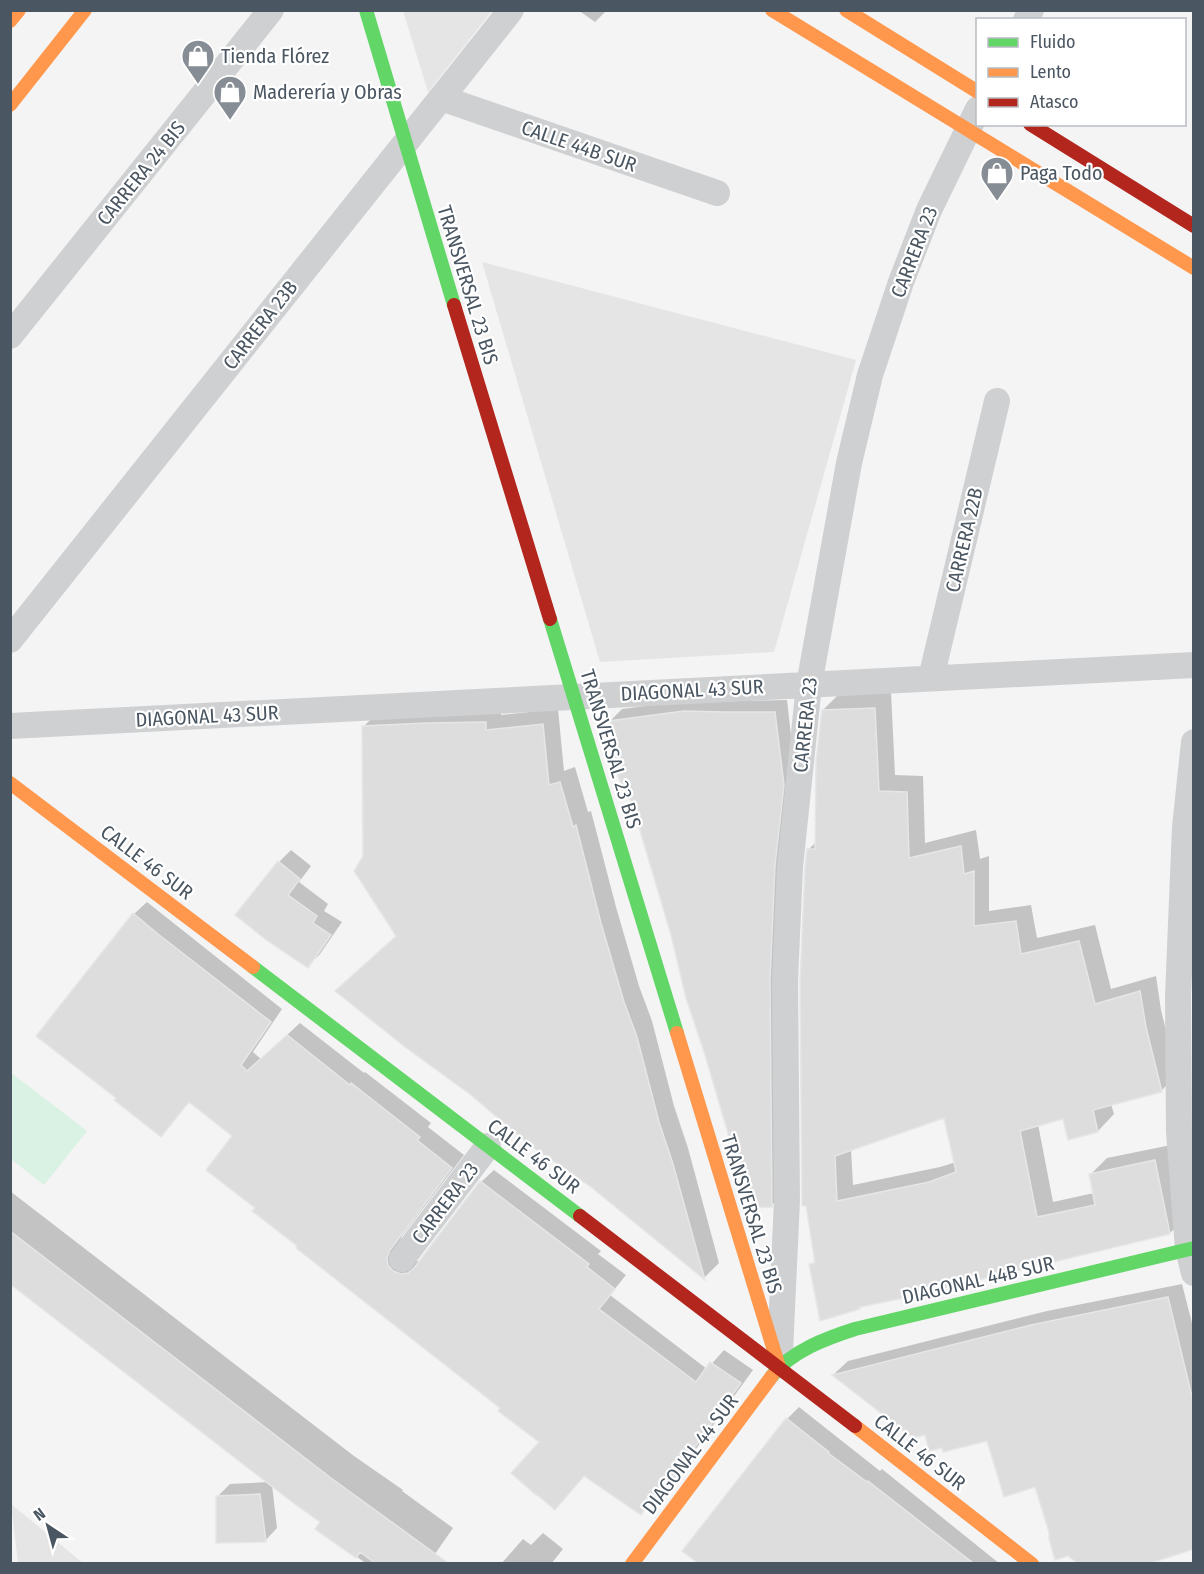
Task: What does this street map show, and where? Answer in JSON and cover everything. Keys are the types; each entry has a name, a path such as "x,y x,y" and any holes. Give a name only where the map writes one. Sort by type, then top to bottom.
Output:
{"street":[{"path":"10,21 19,10"},
{"path":"10,105 85,10"},
{"name":"CARRERA 24 BIS","path":"10,336 271,10"},
{"name":"TRANSVERSAL 23 BIS","path":"366,10 779,1367"},
{"name":"CARRERA 23B","path":"10,640 510,10"},
{"path":"772,10 972,119"},
{"path":"846,10 976,91"},
{"name":"CALLE 44B SUR","path":"441,98 717,193"},
{"name":"CARRERA 23","path":"779,1367 788,1200 786,969 790,867 809,685 849,463 870,375 901,282 929,210 972,119"},
{"path":"982,126 1194,268"},
{"path":"1033,126 1194,226"},
{"name":"CARRERA 22B","path":"931,678 997,401"},
{"name":"DIAGONAL 43 SUR","path":"10,726 1194,665"},
{"path":"1192,1257 1179,1132 1178,996 1185,837 1194,742"},
{"name":"CALLE 46 SUR","path":"10,783 779,1367 1032,1563"},
{"name":"CARRERA 23","path":"402,1259 489,1146"},
{"name":"DIAGONAL 44B SUR","path":"779,1367 828,1338 855,1329 1192,1257"},
{"name":"DIAGONAL 44 SUR","path":"632,1563 779,1367"}],"shaded area":[{"path":"403,10 492,11 428,92"},
{"path":"482,262 856,360 774,652 600,662"},
{"path":"11,1504 83,1563 18,1563"}],"green space":[{"path":"10,1072 87,1131 44,1185 11,1159"}],"building":[{"path":"875,708 879,791 907,792 909,858 961,846 964,874 974,871 974,926 1016,921 1021,954 1079,941 1095,1004 1140,991 1162,1092 1093,1110 1098,1132 1068,1140 1063,1119 1020,1131 1037,1217 1095,1205 1089,1174 1155,1160 1170,1234 860,1307 860,1309 820,1321 809,1264 815,1263 806,1206 802,1206 800,981 807,849 815,849 816,761 822,710","holes":["944,1118 956,1172 929,1182 837,1201 835,1156"]},
{"path":"684,711 775,712 784,785 775,866 770,980 772,1207 750,1208 686,998 671,935 638,824 625,784 621,784 616,770 609,721"},
{"path":"486,722 486,730 543,724 549,785 560,782 573,827 576,825 601,923 624,1002 637,1037 705,1280 591,1187 531,1146 471,1095 405,1047 335,991 396,936 354,871 363,856 362,726"},
{"path":"278,861 300,879 288,895 317,916 313,923 331,935 308,968 235,915"},
{"path":"133,913 271,1022 241,1065 247,1071 287,1035 420,1137 417,1140 452,1168 390,1250 387,1258 388,1265 393,1271 401,1274 408,1273 414,1268 480,1181 589,1264 587,1267 615,1289 599,1309 696,1382 710,1362 741,1383 664,1490 660,1487 641,1515 584,1476 555,1510 536,1495 511,1473 539,1442 498,1411 500,1408 296,1248 297,1246 252,1211 255,1208 206,1170 232,1136 189,1102 161,1137 114,1100 116,1098 36,1036"},
{"path":"10,1231 331,1478 448,1563 375,1563 360,1552 356,1558 315,1529 320,1522 10,1284"},
{"path":"1168,1297 1194,1405 1194,1549 1151,1563 1077,1563 1068,1556 1055,1560 1035,1487 1004,1497 987,1441 943,1452 942,1448 929,1451 925,1435 913,1438 832,1375 1031,1325"},
{"path":"786,1418 828,1453 868,1481 973,1563 698,1563 682,1551"},
{"path":"260,1494 266,1542 216,1543 216,1496"}],"traffic: fast":[{"path":"366,10 454,305"},
{"path":"550,619 677,1033"},
{"path":"253,967 580,1216"},
{"path":"772,1376 789,1359 799,1353 821,1341 855,1329 1194,1248"}],"traffic: slow":[{"path":"10,21 19,10"},
{"path":"10,105 85,10"},
{"path":"772,10 1194,268"},
{"path":"846,10 976,91"},
{"path":"10,783 253,967"},
{"path":"677,1033 779,1367"},
{"path":"632,1564 772,1376"},
{"path":"855,1426 1032,1564"}],"traffic: jam":[{"path":"1033,126 1194,226"},
{"path":"454,305 550,619"},
{"path":"580,1216 855,1426"}],"place":[{"name":"Tienda Flórez","path":"198,85"},
{"name":"Maderería y Obras","path":"230,121"},
{"name":"Paga Todo","path":"997,202"}]}
